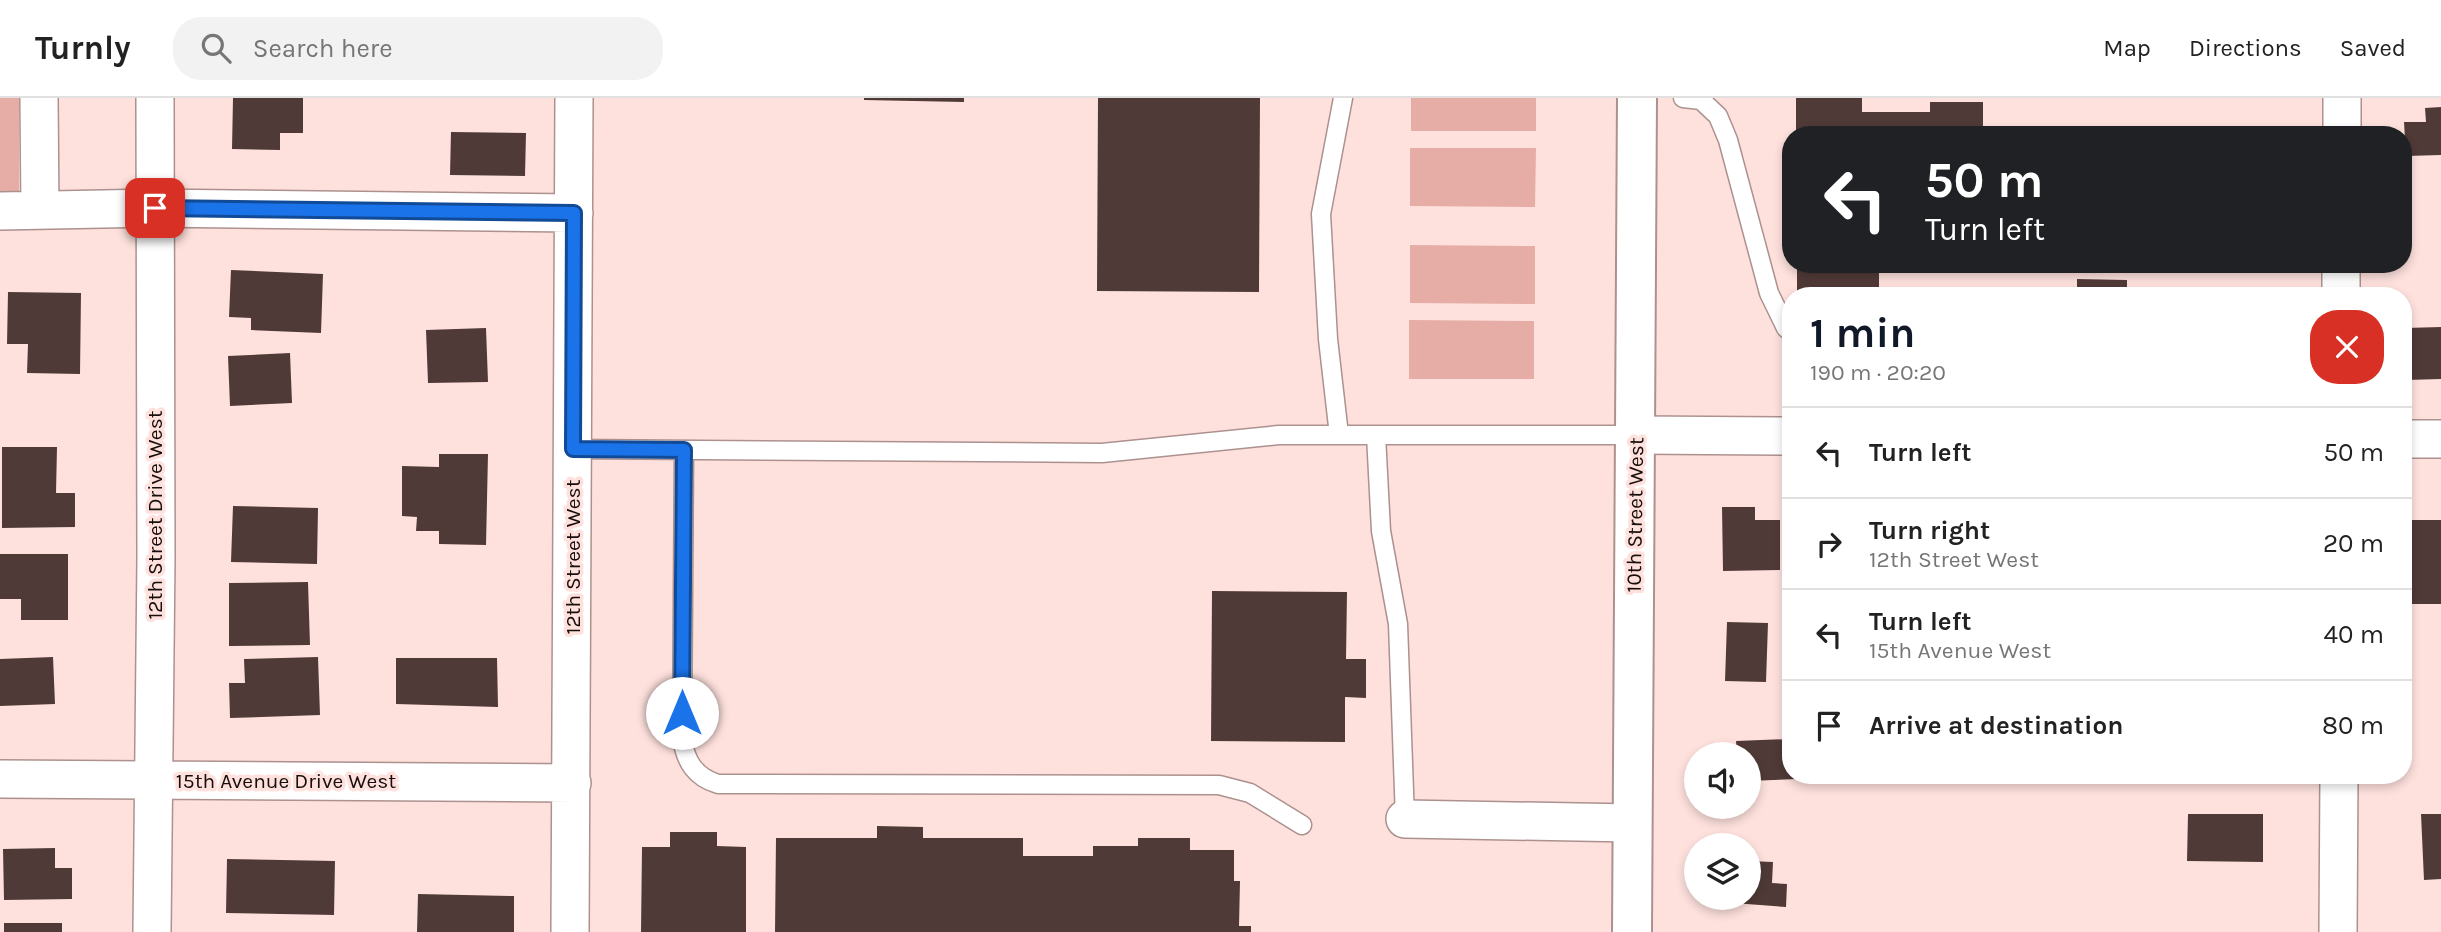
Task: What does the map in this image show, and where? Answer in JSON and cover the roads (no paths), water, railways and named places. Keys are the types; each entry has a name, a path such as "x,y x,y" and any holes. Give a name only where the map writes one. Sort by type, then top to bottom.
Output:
{"street":[{"path":"39,98 40,210"},
{"name":"12th Street Drive West","path":"152,932 156,558 155,98"},
{"name":"12th Street West","path":"570,932 574,98"},
{"name":"10th Street West","path":"1632,932 1637,98"},
{"path":"2342,98 2342,126"},
{"path":"0,211 155,208 574,213"},
{"path":"1636,435 1782,436"},
{"path":"2412,439 2441,439"},
{"name":"15th Avenue Drive West","path":"0,779 572,783"},
{"path":"2338,932 2339,784"},
{"path":"1405,819 1632,823"}],"lane":[{"path":"1339,435 1328,339 1321,214 1343,98"},
{"path":"1683,98 1701,100 1718,116 1728,141 1769,293 1782,320"},
{"path":"573,449 1102,453 1279,435 1636,435"},
{"path":"1376,435 1381,531 1398,624 1405,819"},
{"path":"684,450 682,739 688,760 704,780 718,784 1219,785 1250,793 1302,825"}]}
